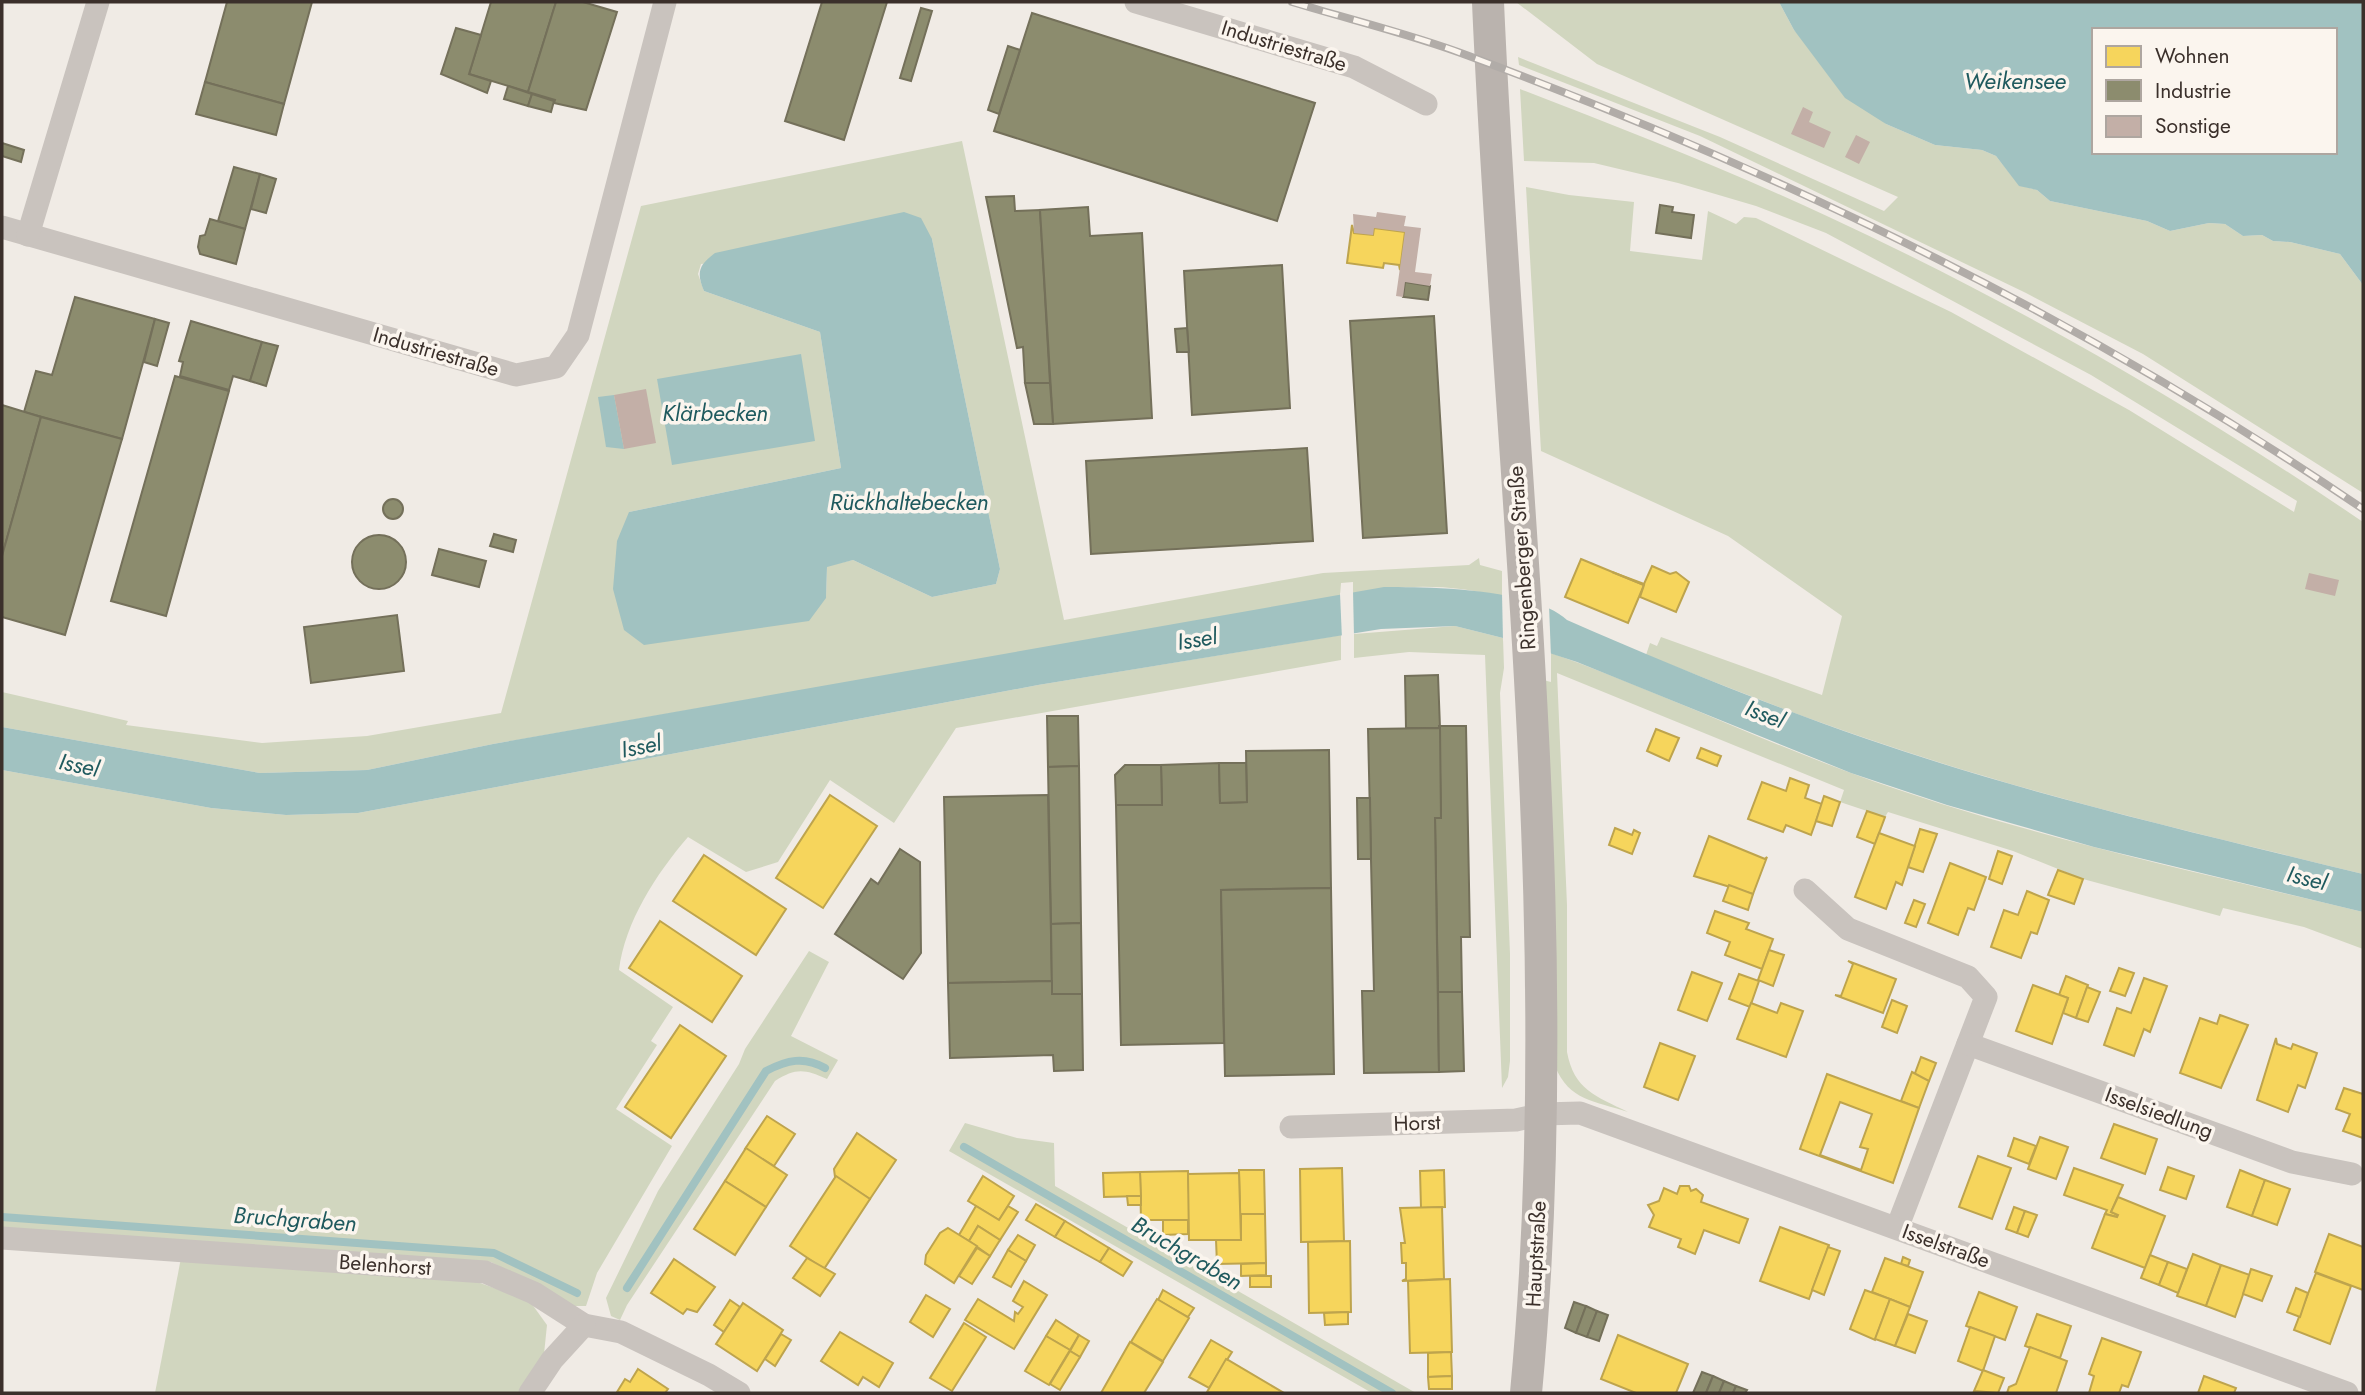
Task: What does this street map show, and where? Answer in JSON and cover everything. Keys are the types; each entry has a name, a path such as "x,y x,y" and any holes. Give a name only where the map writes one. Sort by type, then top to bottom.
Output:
{"main road":[{"name":"Ringenberger Straße","path":"1488,2 1495,163 1529,675 1539,908 1542,1114"},
{"name":"Hauptstraße","path":"1526,1393 1537,1274 1542,1114"}],"street":[{"path":"28,234 98,2"},
{"name":"Industriestraße","path":"2,228 516,375 556,367 578,335 665,2"},
{"name":"Industriestraße","path":"1136,2 1354,67 1426,104"},
{"path":"1805,890 1848,929 1968,977 1986,997 1897,1228"},
{"name":"Isselsiedlung","path":"1968,1044 2292,1162 2352,1174"},
{"name":"Horst","path":"1291,1127 1516,1120 1542,1114"},
{"name":"Isselstraße","path":"1542,1114 1580,1114 2347,1393"},
{"name":"Belenhorst","path":"2,1238 485,1272 534,1293 584,1325 621,1332 739,1393"},
{"path":"530,1393 552,1360 584,1325"}],"green space":[{"path":"1516,2 1779,2 1794,30 1886,124 1935,145 1982,150 1996,156 2019,185 2037,190 2050,201 2147,221 2170,231 2209,223 2225,224 2243,236 2262,235 2273,241 2290,242 2340,254 2363,285 2363,493 2143,354 2026,293 1700,136 1519,65 1518,57 1720,137 1884,211 1898,197 1597,64"},
{"path":"1520,89 1753,183 1967,285 2169,398 2363,522 2363,874 1990,778 1840,729 1646,655 1650,643 1657,646 1661,637 1822,695 1842,616 1728,536 1541,451 1526,187 1634,202 1630,251 1702,260 1708,211 1736,224 1744,217 1756,218 1951,312 2129,410 2294,512 2297,501 2091,375 1826,233 1756,206 1678,183 1594,163 1524,161"},
{"path":"962,141 1064,620 1323,573 1469,565 1479,558 1480,565 1502,571 1502,597 1428,587 1390,588 1353,594 1353,582 1341,583 1340,596 1325,600 493,744 367,770 260,773 2,727 2,692 128,721 126,725 262,743 367,736 501,713 641,206","holes":["932,239 1000,569 996,584 932,597 853,560 827,566 826,598 629,512 841,468 820,332 704,291 698,274 701,264"]},
{"path":"1455,626 1503,638 1504,668 1500,693 1510,954 1510,1061 1508,1077 1502,1088 1485,655 1409,652 1354,658 1354,634"},
{"path":"1341,635 1341,660 956,728 894,823 830,780 778,862 746,872 688,837 644,899 628,934 619,970 673,1007 651,1041 657,1045 616,1109 672,1146 597,1273 586,1306 574,1306 491,1262 2,1230 2,770 211,808 286,815 358,813 1038,685"},
{"path":"1551,653 1813,759 1914,795 2105,850 2363,912 2363,949 2304,927 2223,908 2220,916 2083,879 2013,851 1888,812 1885,817 1840,802 1844,790 1557,673 1567,905 1567,1052 1575,1075 1588,1090 1628,1112 1594,1102 1568,1086 1555,1066 1543,680 1551,682"},
{"path":"809,951 829,962 791,1036 838,1060 827,1079 800,1071 775,1081 627,1305 620,1320 611,1316 606,1298 658,1191"},
{"path":"965,1123 1017,1138 1054,1143 1055,1186 1416,1393 1372,1393 949,1151"},
{"path":"181,1258 460,1276 529,1300 547,1325 544,1354 518,1393 155,1393"}],"water":[{"name":"Weikensee","path":"1779,2 2363,2 2363,285 2340,254 2290,242 2273,241 2262,235 2243,236 2225,224 2209,223 2170,231 2147,221 2050,201 2037,190 2019,186 1996,156 1982,150 1935,145 1886,124 1845,98 1794,30"},
{"name":"Rückhaltebecken","path":"904,212 921,218 932,239 1000,569 996,584 932,597 853,560 827,567 826,598 809,621 644,645 624,630 613,589 617,541 629,512 841,468 820,332 704,291 700,279 702,265 715,253"},
{"name":"Klärbecken","path":"801,354 815,441 672,465 657,379"},
{"name":"Klärbecken","path":"614,395 624,449 606,447 598,397"},
{"name":"Issel","path":"1384,587 1453,589 1506,595 1531,601 1551,609 1567,620 1716,682 1829,726 1928,759 2113,812 2363,874 2363,912 2094,847 1947,805 1851,773 1577,662 1455,626 1381,629 1038,685 358,813 286,815 211,808 2,770 2,727 260,773 367,770 493,744"}],"pier":[{"path":"1353,590 1354,637 1342,639 1340,593"},
{"path":"1502,593 1549,605 1551,657 1503,641"}],"building: Wohnen":[{"path":"1352,225 1354,233 1373,235 1374,228 1405,232 1400,270 1399,265 1384,263 1383,268 1347,263"},
{"path":"1581,559 1644,585 1628,623 1565,597"},
{"path":"1652,566 1670,574 1676,572 1689,582 1676,612 1640,597 1644,585 1612,572 1644,584"},
{"path":"1656,729 1679,738 1669,761 1647,751"},
{"path":"1701,748 1721,756 1717,766 1697,758"},
{"path":"1790,778 1809,785 1805,798 1822,804 1811,835 1786,825 1783,832 1748,819 1762,782 1786,791"},
{"path":"830,795 877,826 823,908 776,878"},
{"path":"1824,796 1840,802 1832,826 1816,821"},
{"path":"1867,811 1885,817 1875,844 1857,837"},
{"path":"1615,828 1632,835 1634,830 1640,833 1632,854 1609,845"},
{"path":"1920,829 1937,834 1923,872 1908,867"},
{"path":"1879,833 1915,846 1902,885 1896,882 1886,909 1855,897"},
{"path":"1709,836 1765,859 1767,857 1753,894 1694,876"},
{"path":"1998,851 2012,856 2002,884 1989,879"},
{"path":"704,855 786,909 756,955 673,901"},
{"path":"1950,863 1986,877 1974,910 1968,908 1958,935 1928,923"},
{"path":"2058,870 2083,879 2074,904 2048,895"},
{"path":"1729,885 1753,894 1748,910 1723,901"},
{"path":"2027,891 2049,900 2037,934 2031,932 2021,958 1991,947 2004,910 2018,915"},
{"path":"1914,900 1925,904 1916,927 1905,923"},
{"path":"1715,911 1749,923 1746,929 1773,939 1762,969 1725,955 1730,942 1707,933"},
{"path":"660,921 742,976 712,1022 629,968"},
{"path":"1769,950 1784,955 1773,986 1758,980"},
{"path":"1848,961 1896,979 1883,1013 1835,995 1841,996 1853,964"},
{"path":"2119,968 2134,973 2125,996 2110,991"},
{"path":"1692,972 1722,983 1707,1021 1678,1010"},
{"path":"1739,974 1759,981 1750,1007 1729,999"},
{"path":"2066,976 2088,985 2076,1018 2063,1013 2068,998 2059,995"},
{"path":"2144,978 2167,986 2150,1032 2144,1029 2134,1056 2104,1045 2117,1008 2131,1013"},
{"path":"2033,985 2068,998 2052,1044 2016,1031"},
{"path":"2087,987 2100,992 2088,1022 2076,1018"},
{"path":"1892,1000 1907,1006 1897,1033 1882,1027"},
{"path":"1751,1003 1777,1013 1781,1003 1803,1011 1786,1057 1737,1039"},
{"path":"2220,1015 2248,1025 2221,1088 2180,1073 2200,1018 2217,1024"},
{"path":"680,1025 726,1056 671,1138 625,1107"},
{"path":"2276,1038 2277,1044 2291,1049 2293,1044 2317,1053 2305,1088 2298,1085 2288,1112 2257,1100"},
{"path":"1660,1043 1695,1056 1678,1100 1644,1087"},
{"path":"1921,1057 1936,1063 1929,1081 1914,1076"},
{"path":"1912,1072 1929,1081 1919,1108 1901,1101"},
{"path":"1827,1074 1919,1108 1893,1183 1800,1149","holes":["1840,1102 1872,1114 1860,1147 1868,1149 1861,1170 1820,1155"]},
{"path":"2344,1088 2363,1094 2363,1138 2343,1131 2350,1114 2336,1109"},
{"path":"767,1116 795,1134 774,1166 745,1149"},
{"path":"2114,1124 2157,1139 2145,1174 2101,1158"},
{"path":"857,1133 896,1160 870,1199 835,1177 834,1169"},
{"path":"2040,1137 2068,1147 2056,1179 2028,1169"},
{"path":"2014,1138 2036,1146 2029,1164 2008,1156"},
{"path":"746,1148 787,1175 766,1207 725,1181"},
{"path":"1978,1156 2011,1168 1992,1219 1959,1207"},
{"path":"2168,1167 2194,1176 2186,1199 2160,1190"},
{"path":"1342,1168 1344,1241 1301,1242 1300,1169"},
{"path":"2074,1168 2123,1185 2111,1212 2118,1215 2117,1217 2105,1214 2107,1210 2064,1195"},
{"path":"1239,1170 1264,1170 1265,1214 1240,1214"},
{"path":"1444,1170 1445,1207 1421,1208 1420,1171"},
{"path":"2240,1170 2265,1180 2252,1216 2227,1207"},
{"path":"1188,1171 1190,1220 1141,1220 1140,1172"},
{"path":"1140,1172 1141,1196 1104,1197 1103,1173"},
{"path":"1239,1173 1241,1240 1189,1240 1188,1174"},
{"path":"836,1176 870,1199 824,1269 790,1246"},
{"path":"983,1176 1014,1196 999,1220 968,1201"},
{"path":"2265,1180 2290,1189 2277,1225 2252,1216"},
{"path":"725,1181 766,1207 735,1255 694,1229"},
{"path":"1680,1186 1689,1186 1691,1191 1696,1189 1703,1195 1701,1202 1748,1219 1739,1243 1704,1230 1695,1254 1678,1247 1681,1239 1649,1227 1654,1215 1648,1205 1659,1201 1664,1188 1677,1194"},
{"path":"1127,1196 1141,1196 1141,1205 1128,1205"},
{"path":"2118,1197 2165,1216 2145,1268 2092,1248 2105,1214 2117,1217 2118,1215 2111,1212"},
{"path":"1036,1204 1065,1221 1055,1237 1026,1220"},
{"path":"976,1206 999,1220 1008,1206 1018,1212 1000,1240 978,1226 969,1241 959,1235"},
{"path":"1442,1207 1444,1279 1402,1281 1406,1279 1406,1263 1402,1263 1401,1243 1405,1243 1400,1208"},
{"path":"2014,1207 2025,1211 2017,1233 2006,1229"},
{"path":"2025,1211 2037,1215 2028,1237 2017,1233"},
{"path":"1241,1214 1265,1214 1266,1263 1217,1264 1216,1240 1241,1240"},
{"path":"1163,1220 1188,1220 1188,1234 1163,1235"},
{"path":"1065,1221 1109,1248 1100,1262 1055,1237"},
{"path":"978,1226 1000,1240 990,1256 969,1241"},
{"path":"1780,1227 1829,1245 1809,1299 1760,1281"},
{"path":"948,1228 977,1246 954,1283 925,1264 926,1255 940,1233"},
{"path":"2329,1234 2363,1247 2363,1290 2315,1272"},
{"path":"1018,1235 1035,1245 1026,1261 1008,1250"},
{"path":"1350,1241 1351,1312 1309,1313 1308,1242"},
{"path":"1828,1247 1840,1251 1824,1295 1812,1290"},
{"path":"977,1248 990,1256 972,1284 959,1276"},
{"path":"1109,1248 1132,1262 1123,1276 1100,1262"},
{"path":"1008,1250 1026,1261 1011,1287 993,1277"},
{"path":"2193,1254 2221,1265 2206,1306 2177,1296"},
{"path":"2150,1255 2168,1262 2159,1285 2141,1278"},
{"path":"1903,1257 1910,1260 1908,1266 1901,1264"},
{"path":"807,1258 835,1274 820,1296 793,1278"},
{"path":"1885,1258 1923,1272 1910,1307 1872,1292"},
{"path":"674,1259 715,1287 697,1312 687,1309 683,1314 651,1293"},
{"path":"2168,1262 2187,1269 2178,1293 2159,1285"},
{"path":"1266,1263 1266,1275 1241,1276 1241,1264"},
{"path":"2221,1265 2250,1275 2235,1317 2206,1306"},
{"path":"2251,1269 2272,1276 2262,1301 2243,1294"},
{"path":"2316,1273 2351,1286 2330,1344 2294,1330"},
{"path":"1250,1276 1271,1276 1271,1287 1250,1287"},
{"path":"1450,1279 1452,1352 1410,1353 1408,1281"},
{"path":"1024,1281 1047,1295 1014,1349 965,1320 978,1299 1014,1321 1015,1312 1018,1314 1023,1307 1013,1301"},
{"path":"2296,1288 2308,1293 2300,1317 2287,1312"},
{"path":"1163,1290 1194,1308 1188,1317 1158,1300"},
{"path":"1865,1290 1890,1299 1875,1340 1850,1329"},
{"path":"1979,1292 2017,1307 2005,1340 1966,1326"},
{"path":"926,1295 950,1309 933,1337 910,1322"},
{"path":"1157,1299 1189,1318 1163,1361 1131,1342"},
{"path":"1890,1299 1910,1307 1895,1346 1875,1339"},
{"path":"730,1300 740,1307 724,1332 714,1325"},
{"path":"743,1303 783,1330 757,1371 716,1344"},
{"path":"1348,1312 1348,1324 1325,1325 1324,1313"},
{"path":"1908,1314 1927,1321 1915,1353 1895,1346"},
{"path":"2037,1314 2071,1326 2060,1358 2025,1346"},
{"path":"1056,1320 1079,1335 1070,1350 1046,1336"},
{"path":"964,1323 986,1337 952,1391 930,1378"},
{"path":"1970,1327 1995,1336 1983,1371 1958,1361"},
{"path":"840,1332 893,1363 879,1387 863,1377 858,1385 821,1361"},
{"path":"781,1334 791,1340 775,1366 765,1359"},
{"path":"1079,1335 1089,1341 1080,1357 1070,1351"},
{"path":"1618,1335 1688,1364 1676,1393 1636,1393 1601,1379"},
{"path":"1046,1336 1070,1350 1049,1385 1025,1371"},
{"path":"2102,1338 2141,1352 2128,1387 2122,1385 2119,1393 2089,1393 2094,1376 2089,1374"},
{"path":"1211,1340 1232,1352 1209,1388 1189,1377"},
{"path":"1130,1342 1163,1362 1144,1393 1101,1393"},
{"path":"2030,1347 2067,1361 2056,1393 2007,1393 2009,1387 2016,1384"},
{"path":"1070,1351 1080,1357 1060,1390 1050,1384"},
{"path":"1451,1352 1452,1376 1428,1377 1428,1353"},
{"path":"1226,1359 1228,1360 1284,1393 1207,1392"},
{"path":"638,1369 668,1389 665,1393 617,1392 625,1379 630,1382"},
{"path":"1983,1370 2004,1378 1998,1393 1974,1391"},
{"path":"1452,1376 1452,1389 1429,1389 1428,1377"},
{"path":"2204,1376 2236,1388 2234,1393 2198,1393"}],"building: Industrie":[{"path":"227,2 312,2 284,104 205,82"},
{"path":"491,2 556,2 528,92 469,74"},
{"path":"556,2 583,2 617,12 586,110 554,103 555,100 528,92"},
{"path":"822,2 887,2 844,140 785,121"},
{"path":"921,8 932,11 911,81 900,78"},
{"path":"1032,13 1315,103 1277,221 994,131"},
{"path":"456,28 481,35 469,74 491,81 487,93 441,74"},
{"path":"1008,46 1020,50 999,114 988,110"},
{"path":"205,82 284,104 276,135 196,114"},
{"path":"508,86 532,94 528,106 504,99"},
{"path":"532,94 554,101 551,112 528,106"},
{"path":"2,143 24,150 21,162 2,156"},
{"path":"234,167 260,174 245,229 218,221"},
{"path":"260,174 276,179 266,213 251,209"},
{"path":"1014,196 1015,211 1040,210 1050,383 1025,383 1023,347 1017,348 986,197"},
{"path":"1660,205 1673,207 1672,212 1694,215 1691,238 1656,233"},
{"path":"1088,207 1090,236 1142,233 1152,418 1053,424 1040,210"},
{"path":"210,219 245,229 236,264 200,254 200,236 205,235"},
{"path":"1282,265 1290,408 1192,415 1184,271"},
{"path":"1405,282 1430,286 1428,300 1403,297"},
{"path":"75,297 155,319 122,439 24,412 36,371 52,375"},
{"path":"1434,316 1447,533 1363,538 1350,321"},
{"path":"155,319 169,323 157,366 144,362"},
{"path":"191,321 262,342 250,381 233,376 229,390 180,376 183,362 179,361"},
{"path":"1187,328 1189,352 1177,352 1175,329"},
{"path":"262,342 278,346 266,386 250,381"},
{"path":"175,376 229,391 166,616 111,601"},
{"path":"1025,383 1050,383 1053,424 1034,424"},
{"path":"2,405 41,417 2,556"},
{"path":"41,417 122,439 65,635 2,617 2,556"},
{"path":"1307,448 1313,541 1091,554 1086,461"},
{"path":"393,499 400,502 403,509 400,516 393,519 386,516 383,509 386,502"},
{"path":"494,534 516,540 513,552 490,546"},
{"path":"379,535 398,543 406,562 398,581 379,589 360,581 352,562 360,543"},
{"path":"439,549 486,561 479,587 432,575"},
{"path":"397,615 404,671 311,683 304,627"},
{"path":"1438,675 1440,728 1406,728 1405,676"},
{"path":"1047,716 1078,716 1079,766 1048,767"},
{"path":"1439,726 1466,726 1470,937 1461,937 1462,992 1438,992 1435,818 1441,818"},
{"path":"1440,728 1441,818 1435,818 1439,1072 1364,1073 1362,991 1374,991 1368,729"},
{"path":"1329,750 1331,888 1221,890 1224,1043 1121,1045 1116,805 1162,805 1161,765 1219,763 1220,803 1247,802 1246,751"},
{"path":"1219,763 1246,763 1247,802 1220,803"},
{"path":"1125,765 1161,765 1162,805 1116,805 1115,775"},
{"path":"1079,766 1081,923 1051,924 1048,767"},
{"path":"1048,795 1052,981 948,983 944,797"},
{"path":"1357,798 1370,798 1371,859 1358,859"},
{"path":"900,849 920,862 921,953 903,979 835,934 871,879 878,884"},
{"path":"1331,888 1334,1074 1225,1076 1221,890"},
{"path":"1081,923 1082,994 1052,994 1051,924"},
{"path":"1052,981 1052,994 1082,994 1083,1070 1054,1071 1053,1055 950,1058 948,983"},
{"path":"1438,992 1462,992 1464,1071 1439,1072"},
{"path":"1574,1302 1586,1306 1576,1333 1565,1328"},
{"path":"1586,1306 1597,1311 1587,1337 1576,1333"},
{"path":"1597,1311 1608,1315 1599,1341 1587,1337"},
{"path":"1702,1372 1713,1376 1706,1393 1693,1393"},
{"path":"1713,1376 1724,1381 1719,1393 1706,1393"},
{"path":"1724,1381 1736,1386 1733,1393 1719,1393"},
{"path":"1736,1386 1747,1390 1745,1393 1733,1393"}],"building: Sonstige":[{"path":"1803,107 1813,112 1809,122 1831,132 1824,148 1791,134"},
{"path":"1856,135 1870,142 1859,164 1845,157"},
{"path":"1377,212 1406,216 1404,226 1421,228 1415,272 1432,274 1430,286 1405,282 1403,297 1396,296 1405,232 1374,228 1373,235 1354,233 1353,214 1376,217"},
{"path":"646,389 656,443 624,449 614,395"},
{"path":"2309,573 2339,580 2335,596 2305,589"}],"waterway":[{"name":"Bruchgraben","path":"627,1288 766,1071 796,1061 810,1062 825,1068"},
{"name":"Bruchgraben","path":"964,1147 1392,1393"},
{"name":"Bruchgraben","path":"2,1217 494,1253 577,1293"}],"railway":[{"path":"1292,2 1469,56 1586,101 1817,200 2041,313 2151,375 2258,440 2363,509"}]}
